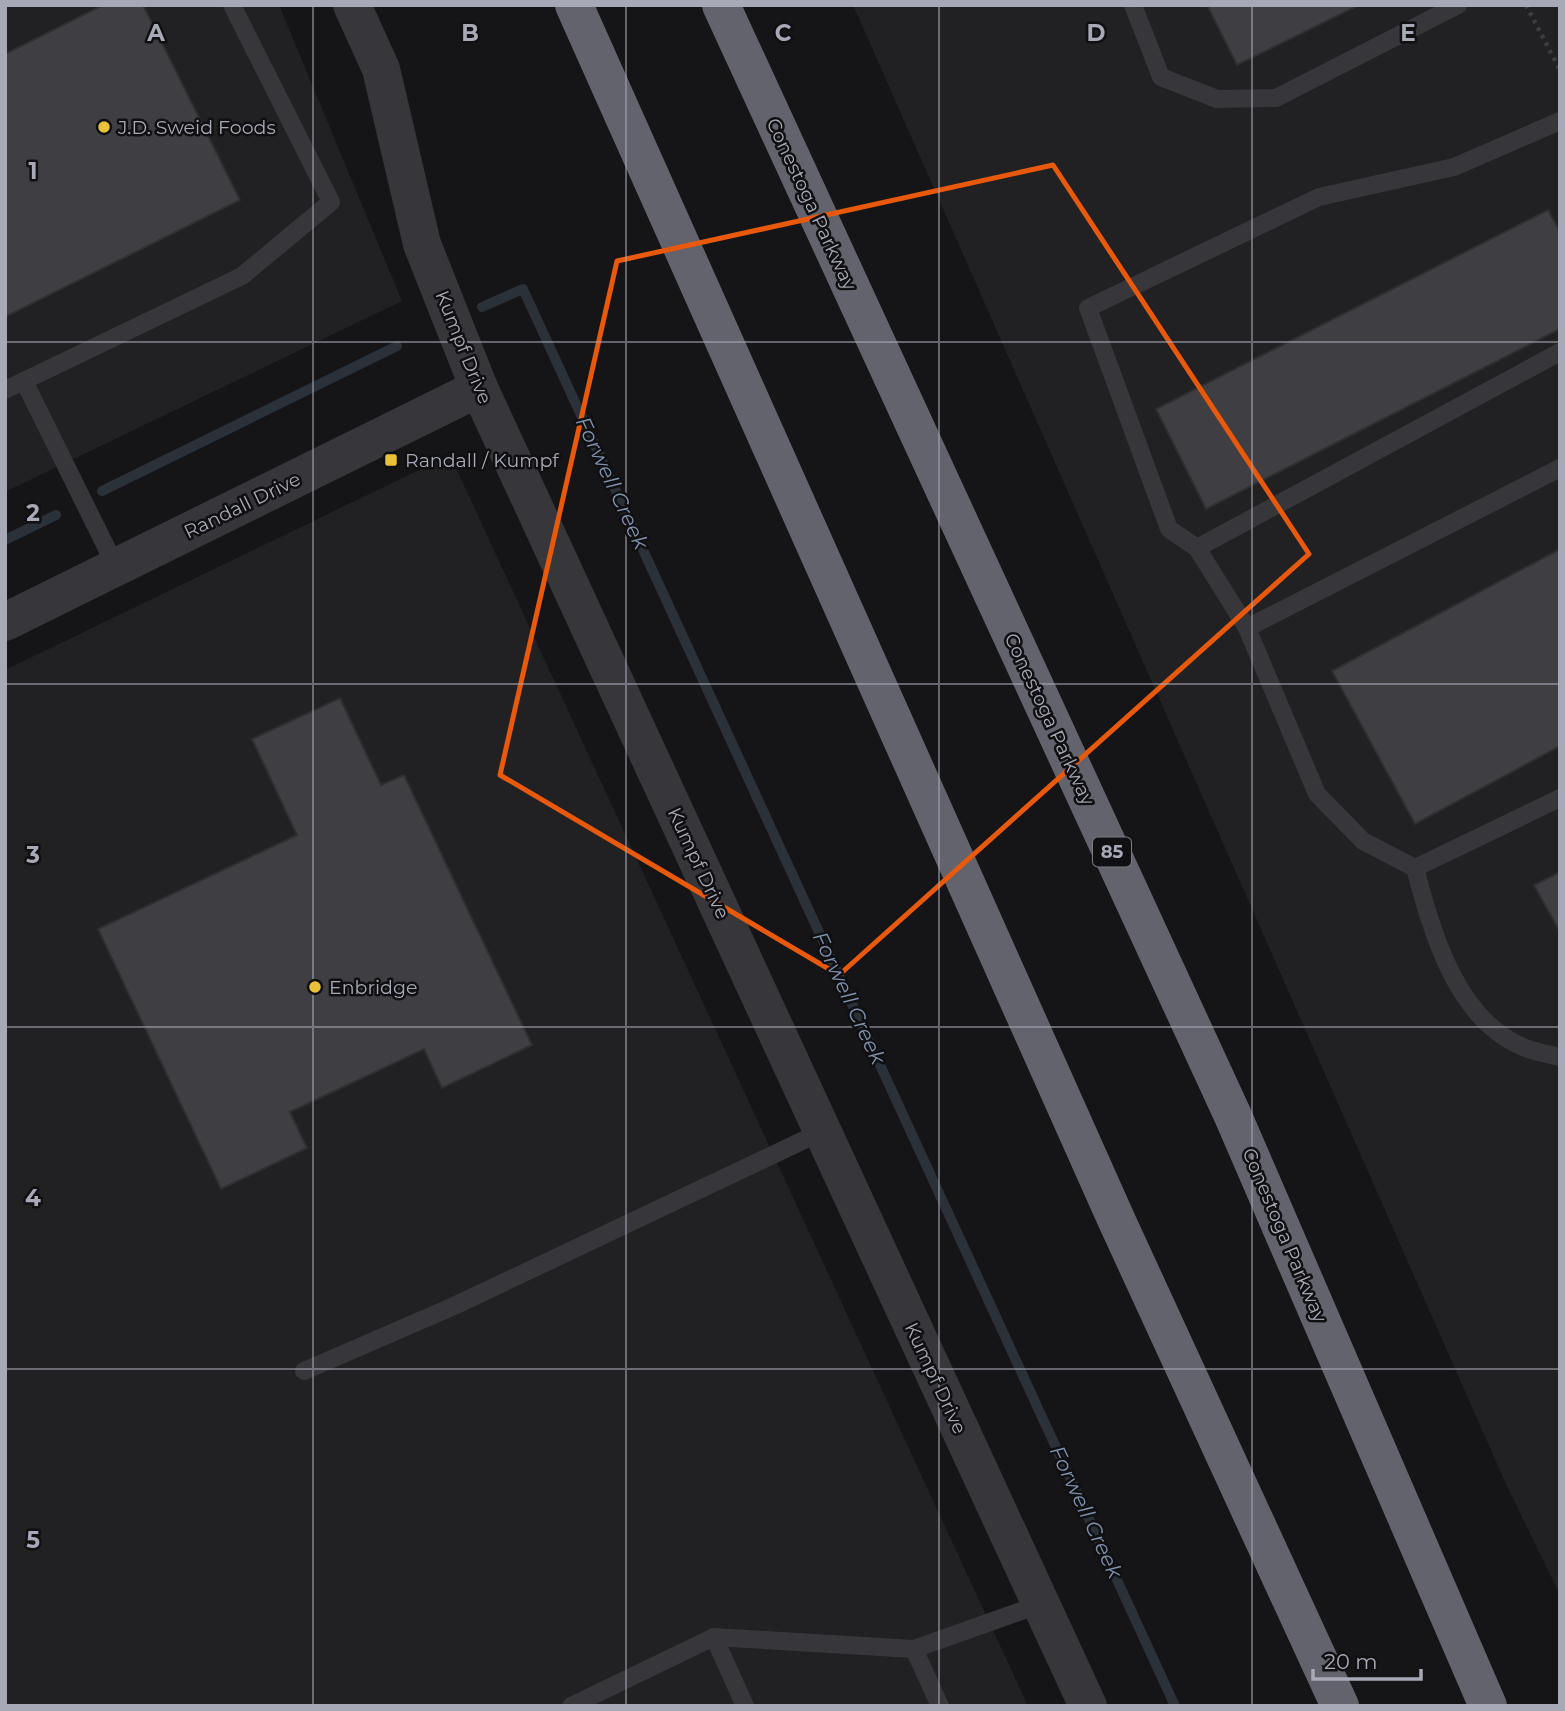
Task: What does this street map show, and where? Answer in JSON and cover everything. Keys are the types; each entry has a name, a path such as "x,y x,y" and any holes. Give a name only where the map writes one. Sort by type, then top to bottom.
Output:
{"highway":[{"path":"574,5 1116,1219 1340,1706"},
{"name":"Conestoga Parkway","path":"721,5 1233,1116 1489,1706"}],"street":[{"name":"Kumpf Drive","path":"352,5 381,69 422,244 479,388 1088,1706"},
{"name":"Randall Drive","path":"5,622 479,388"}],"lane":[{"path":"5,390 242,275 331,202 232,5"},
{"path":"1133,5 1161,77 1217,99 1276,98 1458,5"},
{"path":"1560,121 1454,167 1319,197 1088,308 1169,529 1197,548 1247,628 1317,794 1363,841 1415,868 1433,939 1475,1013 1522,1047 1560,1057"},
{"path":"1197,548 1560,352"},
{"path":"24,381 116,567"},
{"path":"1247,628 1560,468"},
{"path":"1415,868 1560,798"},
{"path":"304,1371 454,1306 823,1132"},
{"path":"571,1706 714,1637 914,1649 1041,1604"},
{"path":"714,1637 745,1706"},
{"path":"914,1649 940,1706"}],"path":[{"path":"1526,6 1560,70"}],"highlighted area":[{"path":"1053,165 1309,554 839,975 500,775 617,261"}],"shaded area":[{"path":"5,5 279,5 402,301 5,492"},
{"path":"853,5 1560,5 1560,1595 1505,1482"},
{"path":"450,455 1028,1706 5,1706 5,670"}],"building":[{"name":"J.D. Sweid Foods","path":"103,5 143,5 240,200 5,317 5,54"},
{"path":"1207,5 1359,5 1237,65"},
{"path":"1548,210 1560,232 1560,329 1206,509 1156,409"},
{"path":"1560,549 1560,746 1415,824 1332,671"},
{"name":"Enbridge","path":"340,698 381,785 404,775 532,1045 442,1088 424,1049 290,1112 307,1148 221,1189 98,929 297,835 252,739"},
{"path":"1560,872 1560,932 1534,885"}],"waterway":[{"name":"Forwell Creek","path":"482,307 523,289 1175,1706"},
{"name":"Forwell Creek","path":"102,491 397,346"},
{"name":"Forwell Creek","path":"5,540 56,515"}],"place":[{"name":"J.D. Sweid Foods","path":"104,127"},
{"name":"Randall / Kumpf","path":"391,460"},
{"name":"Enbridge","path":"315,987"}]}
